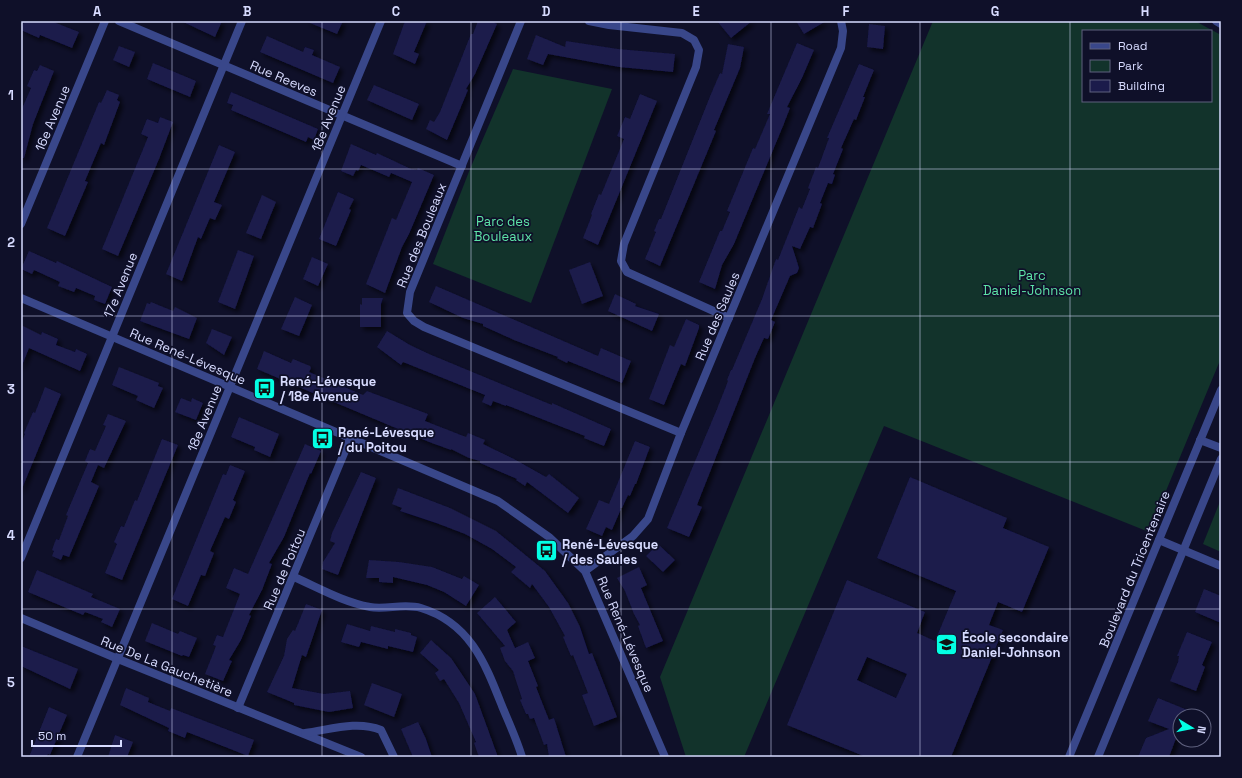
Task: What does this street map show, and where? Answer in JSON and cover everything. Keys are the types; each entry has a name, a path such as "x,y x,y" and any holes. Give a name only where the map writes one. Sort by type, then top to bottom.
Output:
{"street":[{"name":"16e Avenue","path":"21,224 106,21"},
{"name":"Rue Reeves","path":"119,21 462,166"},
{"name":"17e Avenue","path":"21,558 242,21"},
{"name":"18e Avenue","path":"77,757 381,21"},
{"name":"Rue des Bouleaux","path":"521,21 410,292 407,302 407,313 414,321 424,327 681,433"},
{"path":"589,21 609,25 682,33 694,40 699,50 696,67 624,244 621,261 627,272 729,318"},
{"name":"Rue des Saules","path":"586,571 633,536 648,519 681,433 841,48 843,31 840,21"},
{"path":"1216,21 1221,24"},
{"name":"Rue René-Lévesque","path":"21,298 498,501 549,537 586,571 665,757"},
{"name":"Boulevard du Tricentenaire","path":"1069,757 1221,390"},
{"name":"Rue de Poitou","path":"238,708 294,577 350,439"},
{"path":"1200,440 1221,448"},
{"path":"1098,757 1221,459"},
{"path":"1158,540 1221,566"},
{"path":"294,577 349,602 372,607 400,606 419,608 436,613 456,627 474,645 484,662 522,757"},
{"name":"Rue De La Gauchetière","path":"21,618 118,659 361,757"},
{"path":"304,734 361,725 372,726 381,730 394,757"}],"green space":[{"name":"Parc Daniel-Johnson","path":"933,21 1195,21 1212,30 1082,30 1082,102 1212,102 1212,30 1221,35 1221,358 1149,532 884,426 744,757 686,757 660,677"},
{"name":"Parc des Bouleaux","path":"513,69 612,89 531,303 433,264 470,169"},
{"path":"1221,499 1221,552 1203,544"}],"building":[{"path":"24,21 51,21 79,32 72,48 40,35 39,38 21,30"},
{"path":"181,21 222,21 215,37"},
{"path":"305,21 343,21 337,34"},
{"path":"405,21 427,21 414,52 419,54 415,64 393,54"},
{"path":"478,21 492,21 497,24 475,74 466,89 468,90 447,140 426,129 430,120 434,122 440,112 471,34 473,34"},
{"path":"717,21 752,21 731,38"},
{"path":"796,21 826,21 804,34"},
{"path":"869,24 885,26 883,49 867,47"},
{"path":"536,35 565,47 566,41 618,49 675,54 673,72 619,67 548,54 543,65 527,59"},
{"path":"267,36 303,52 305,47 314,50 312,55 340,67 333,83 260,52"},
{"path":"797,43 814,50 787,107 790,108 783,126 734,244 722,265 715,289 699,282 720,231 722,231 730,212 727,211 753,148 755,149 770,114 767,114"},
{"path":"728,44 744,47 740,68 714,130 716,131 660,266 645,259 656,232 654,231 659,219 661,219 711,94 720,73 722,74"},
{"path":"119,46 135,52 129,67 113,60"},
{"path":"153,63 196,81 190,97 147,79"},
{"path":"859,64 874,70 863,97 865,97 856,120 854,119 841,148 843,149 833,174 835,175 832,184 828,183 820,203 822,204 813,228 810,227 800,249 792,246 799,268 797,273 790,276 771,320 775,322 768,339 764,338 755,358 697,505 702,507 689,537 667,528 717,409 731,370 762,299 776,259 778,260 799,207 802,209 810,189 808,188 816,167 818,168 829,138 827,138"},
{"path":"40,65 54,71 33,124 24,158 21,158 21,111 31,88 27,86 34,70 37,71"},
{"path":"374,85 419,104 412,120 367,100"},
{"path":"107,90 119,95 117,100 120,102 104,145 101,143 85,181 88,182 65,236 47,228 99,102 101,103"},
{"path":"231,92 318,129 314,140 308,137 306,142 231,110 233,105 227,103"},
{"path":"640,94 657,101 598,245 583,238 599,194 601,195 624,139 617,136 625,117 630,119"},
{"path":"160,117 173,122 118,256 102,249 148,137 141,134 147,119 158,123"},
{"path":"351,144 376,155 377,153 411,169 417,170 418,168 434,175 402,247 385,293 366,284 392,218 396,220 412,182 391,173 389,177 361,165 353,176 341,171"},
{"path":"219,145 235,152 214,202 222,205 215,220 210,218 201,239 198,237 182,281 166,274"},
{"path":"338,192 354,199 336,246 319,239"},
{"path":"262,195 276,202 261,239 246,233"},
{"path":"238,250 254,256 235,309 218,302"},
{"path":"29,251 56,263 57,261 112,287 105,304 94,300 95,296 76,288 74,292 58,286 60,282 34,270 32,274 21,269"},
{"path":"312,257 328,264 318,286 303,279"},
{"path":"590,262 603,296 582,304 569,270"},
{"path":"436,286 598,356 601,348 631,361 622,383 568,361 567,363 557,358 558,357 514,340 483,326 483,324 463,318 429,302"},
{"path":"615,294 636,304 635,306 659,314 652,331 608,311"},
{"path":"295,297 312,305 299,336 281,329"},
{"path":"362,298 383,298 381,304 381,327 360,327 360,304 362,305"},
{"path":"151,302 173,311 175,307 197,318 189,339 140,321 147,303 150,304"},
{"path":"686,319 699,325 699,328 685,366 681,364 664,405 649,399 670,345 674,347"},
{"path":"21,325 41,335 42,332 58,339 56,345 75,352 76,349 87,354 80,371 29,348 21,368"},
{"path":"212,329 232,337 224,355 206,343"},
{"path":"387,331 410,345 429,354 552,405 552,403 611,429 604,446 584,438 585,436 506,405 493,401 491,406 482,402 485,395 403,362 401,365 377,347"},
{"path":"264,351 291,363 293,359 310,366 311,368 309,372 363,395 367,391 428,414 425,421 466,437 468,433 485,440 483,444 546,477 549,474 579,498 568,513 527,482 525,486 516,480 517,479 480,463 480,461 429,442 257,369"},
{"path":"119,367 159,383 158,386 163,388 154,408 136,400 138,396 112,385"},
{"path":"45,387 61,394 21,491 21,444 25,434 24,433 33,412 35,413"},
{"path":"181,398 191,402 192,398 203,403 196,420 175,412"},
{"path":"108,414 126,421 104,468 98,465 91,482 99,486 69,557 63,555 61,560 52,556 54,551 52,550 56,539 59,540 68,516 66,515 88,463 85,461 90,449 95,451 106,426 103,425"},
{"path":"239,417 279,434 270,457 254,450 255,447 231,437"},
{"path":"162,439 178,445 122,580 105,573 117,544 114,542 121,526 124,527 135,500 137,501"},
{"path":"635,441 650,447 636,484 630,496 628,495 622,508 620,508 621,509 612,530 606,527 602,536 586,529 599,500 609,504"},
{"path":"305,444 321,451 311,474 310,473 284,537 269,563 272,564 262,590 249,615 251,616 241,640 229,660 232,661 223,681 205,674 216,646 213,645 217,635 223,637 240,594 226,588 234,568 248,574"},
{"path":"230,465 245,471 233,500 236,502 229,519 225,517 210,551 214,553 205,576 201,575 188,606 172,599 223,474 226,475"},
{"path":"361,472 376,478 338,575 322,569 323,562 335,543 330,541 332,533"},
{"path":"910,477 1007,518 1003,528 1049,547 1022,612 998,602 989,625 1003,630 951,757 866,757 787,725 847,580 925,612 917,633 935,641 956,591 877,558","holes":["867,657 907,674 896,698 857,680"]},
{"path":"398,488 450,508 496,531 545,571 568,603 580,627 589,654 592,653 617,717 594,726 582,695 588,693 573,655 571,656 563,637 565,636 549,607 532,584 530,588 511,572 516,567 492,549 465,534 400,511 402,508 392,504"},
{"path":"658,544 675,560 663,572 646,556"},
{"path":"369,560 399,562 432,567 462,579 464,576 479,585 466,606 444,592 427,585 393,577 393,583 379,582 379,578 366,578"},
{"path":"639,567 647,585 641,588 663,641 646,648 638,626 640,625 625,591 617,578"},
{"path":"37,570 93,594 91,597 120,609 112,627 101,622 103,619 85,612 83,615 28,592"},
{"path":"1204,589 1221,596 1221,623 1195,612"},
{"path":"495,597 516,622 507,630 515,648 528,642 535,658 528,661 538,686 536,687 549,720 554,718 566,757 549,757 547,744 544,745 534,718 530,719 528,714 526,714 520,700 522,699 513,671 505,661 500,648 505,646 477,613"},
{"path":"306,604 322,610 306,657 302,655 292,688 324,694 350,691 353,708 329,712 294,705 294,703 267,692 284,656 287,639 293,630 295,631"},
{"path":"152,623 178,634 180,631 197,638 189,657 182,656 145,641"},
{"path":"347,624 370,631 371,626 395,632 395,629 411,633 411,635 417,637 413,652 388,646 388,649 361,642 359,647 341,642"},
{"path":"1187,632 1212,642 1202,665 1205,667 1196,691 1170,681 1178,662 1179,656 1177,656"},
{"path":"431,640 451,658 475,694 498,757 479,757 474,743 476,742 459,703 444,679 440,681 435,673 439,670 420,653"},
{"path":"21,646 78,669 70,689 21,666"},
{"path":"372,683 402,694 394,717 364,705"},
{"path":"126,688 149,698 148,702 170,711 171,708 254,740 248,756 187,732 185,738 168,731 169,728 120,705"},
{"path":"1158,698 1182,708 1172,708 1172,748 1169,757 1138,757 1146,738 1169,729 1148,721"},
{"path":"49,707 67,715 50,755 48,754 46,757 29,757"},
{"path":"418,722 432,757 413,757 401,729"},
{"path":"115,735 133,742 127,757 108,757"}],"place":[{"name":"René-Lévesque / 18e Avenue","path":"264,388"},
{"name":"René-Lévesque / du Poitou","path":"323,439"},
{"name":"René-Lévesque / des Saules","path":"546,551"},
{"name":"École secondaire Daniel-Johnson","path":"947,644"}]}
